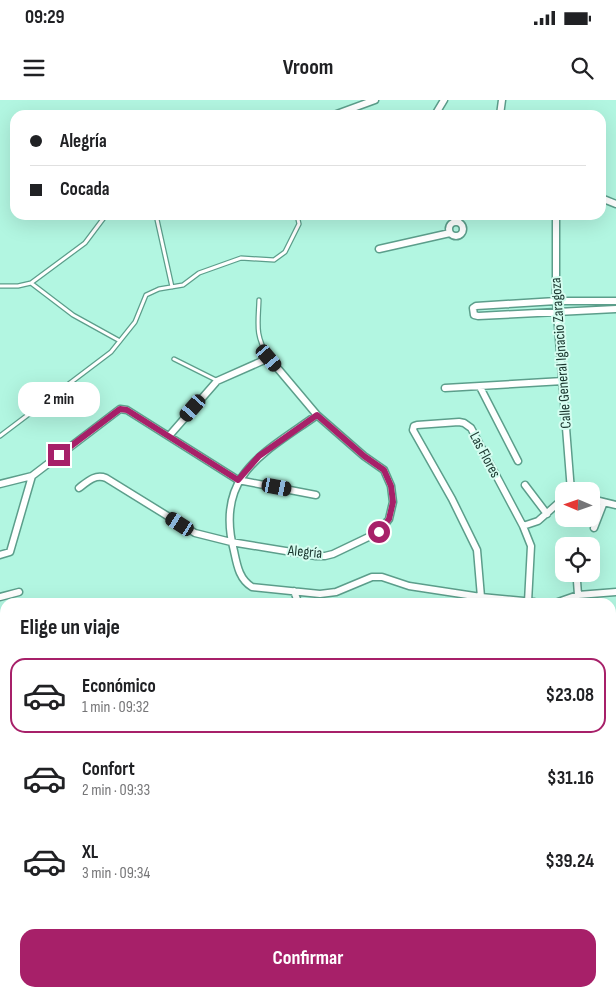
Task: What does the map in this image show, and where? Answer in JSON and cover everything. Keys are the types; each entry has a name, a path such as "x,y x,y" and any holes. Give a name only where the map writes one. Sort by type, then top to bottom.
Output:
{"street":[{"path":"347,110 374,100"},
{"name":"Calle General Ignacio Zaragoza","path":"556,220 556,311 570,482"},
{"path":"379,248 450,233 453,235 460,234 462,228 457,222 450,225 450,233"},
{"path":"616,301 556,301 476,306 472,312 478,316 556,311 616,310"},
{"path":"169,436 217,380 269,358"},
{"name":"Alegría","path":"79,488 95,477 100,476 195,533 231,542 316,556 325,556 379,532 389,519 393,502 391,486 384,470 364,456 317,415 269,358"},
{"path":"445,388 563,381"},
{"path":"480,387 518,461"},
{"path":"0,484 32,476 120,409 127,410 238,480 316,494"},
{"path":"317,415 259,456 238,480 228,520 231,542 238,569 244,582 252,587 320,594 336,592 372,577 382,577 409,586 490,598"},
{"name":"Las Flores","path":"481,597 477,550 452,499 413,430 414,426 459,422 471,428 523,526 530,546 528,598"},
{"path":"0,555 10,552 32,476"},
{"path":"525,485 547,514"},
{"path":"600,501 616,505"},
{"path":"600,512 604,502"},
{"path":"523,526 538,520 555,506"},
{"path":"577,582 578,595"},
{"path":"294,591 297,598"},
{"path":"0,597 19,592"},
{"path":"569,598 578,595 616,592"}],"lane":[{"path":"0,286 18,286 31,283 85,243 102,220"},
{"path":"157,220 172,287"},
{"path":"0,436 111,352 135,322 146,295 159,289 183,285 198,274 241,258 274,260 286,252 299,224 299,220"},
{"path":"31,283 73,315 120,341"},
{"name":"Alegría","path":"259,300 258,336 269,358"},
{"path":"174,359 217,380"}],"route":[{"path":"59,455 120,409 127,410 238,480 259,456 317,415 364,456 384,470 391,486 393,502 389,519 379,532"}]}
